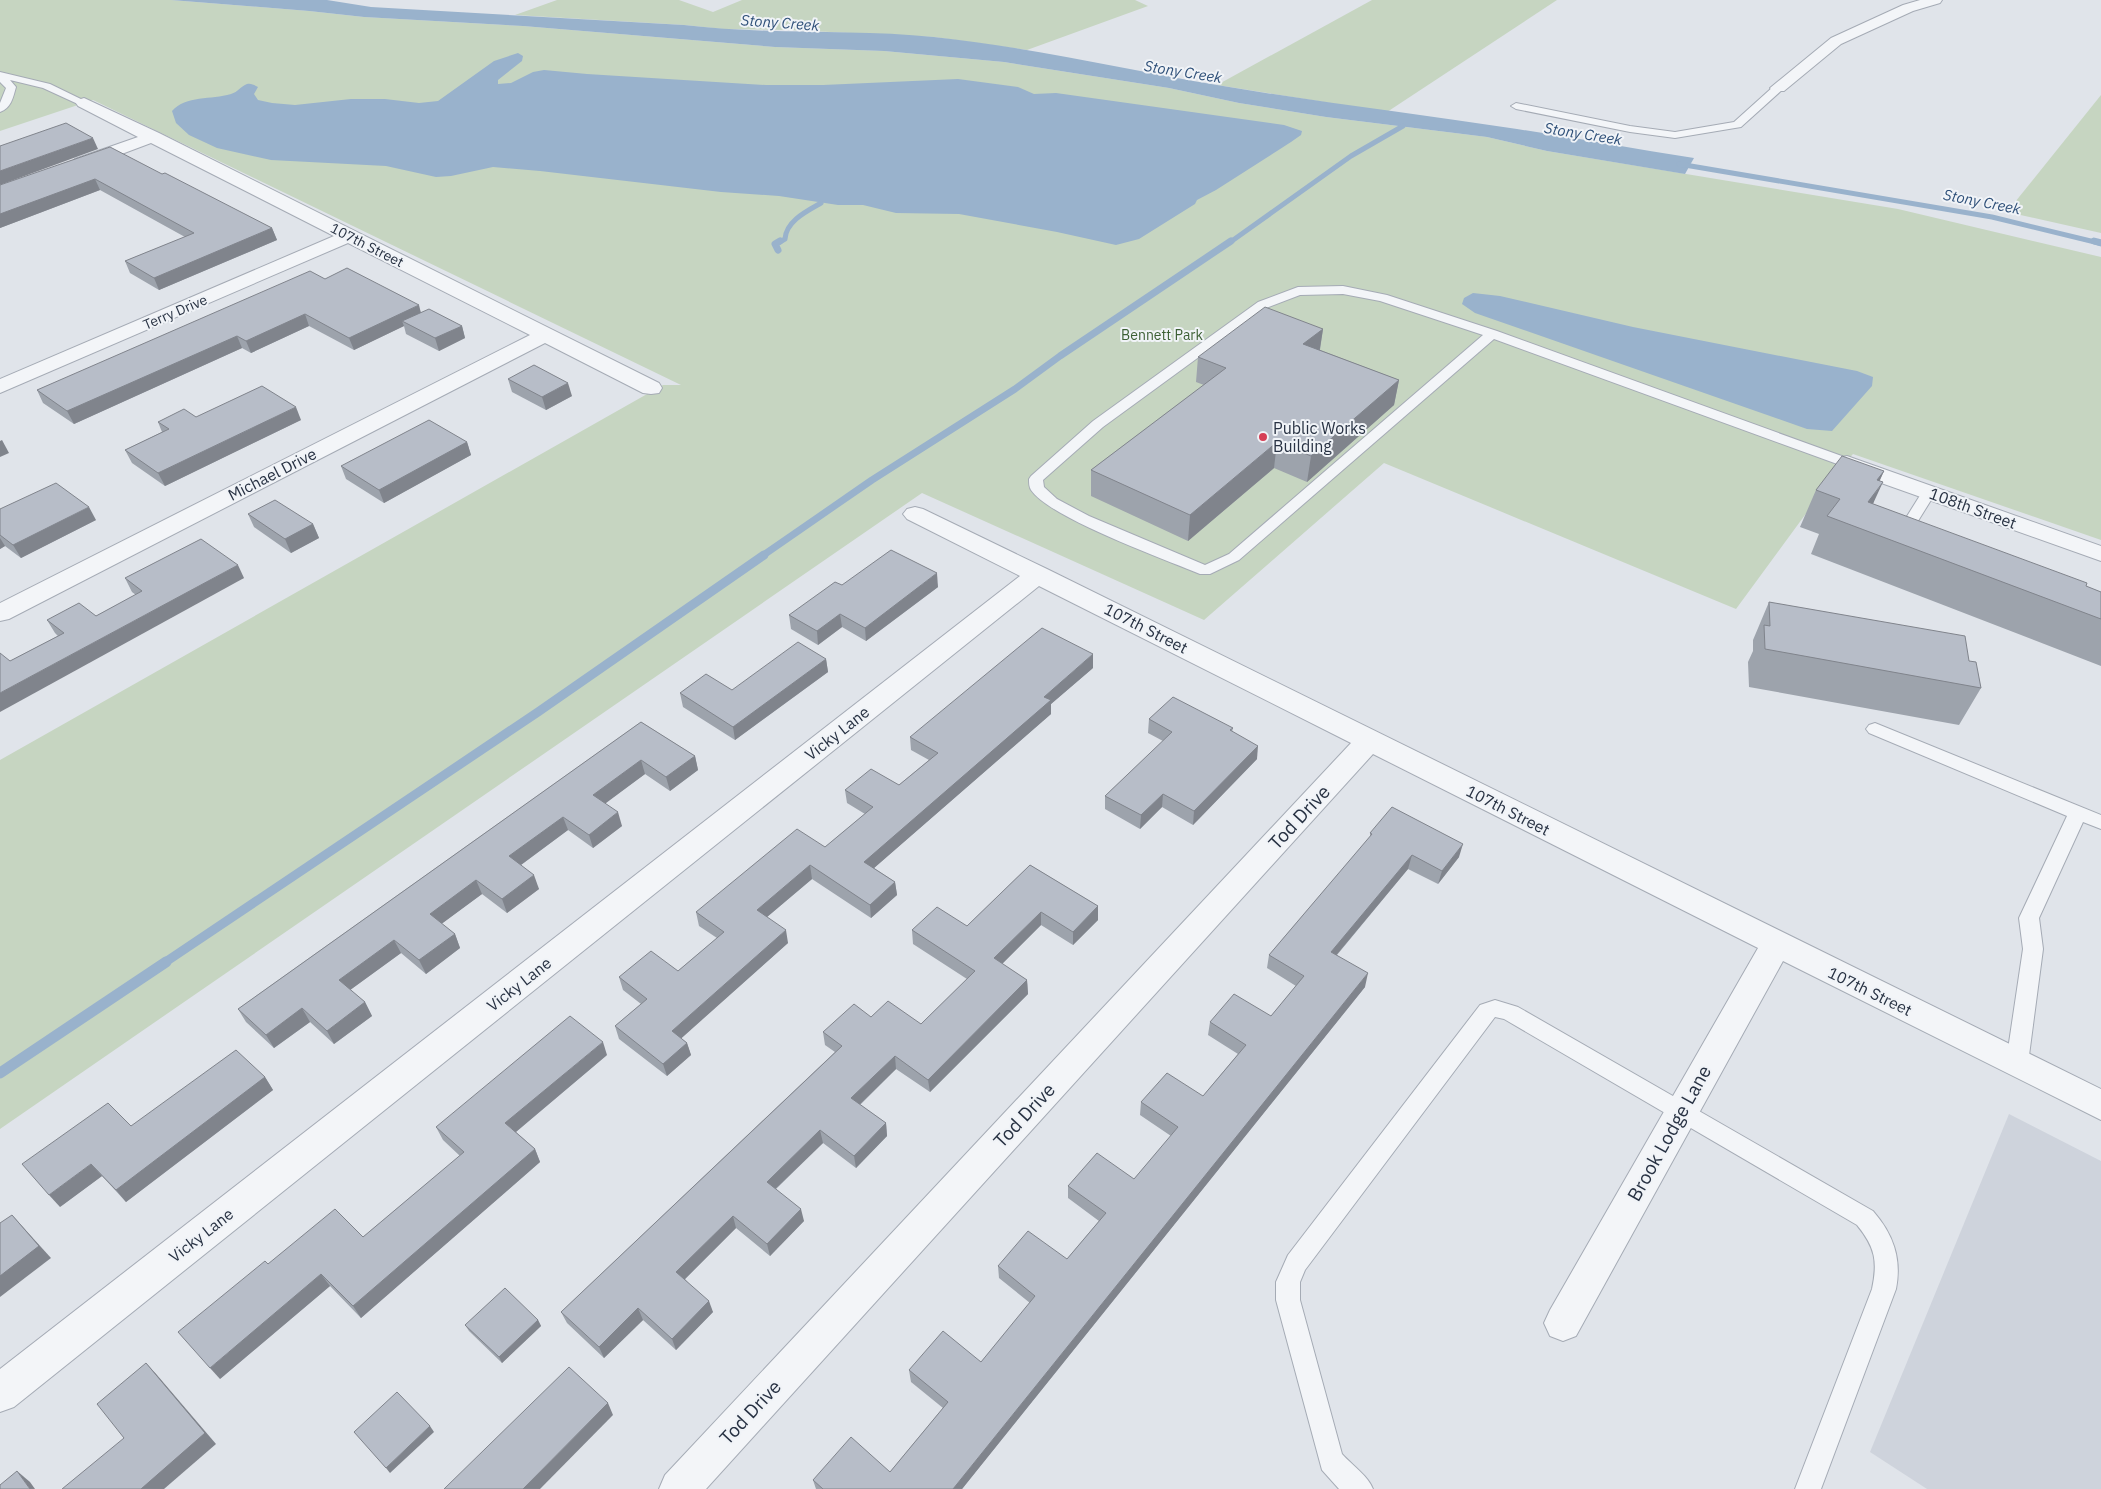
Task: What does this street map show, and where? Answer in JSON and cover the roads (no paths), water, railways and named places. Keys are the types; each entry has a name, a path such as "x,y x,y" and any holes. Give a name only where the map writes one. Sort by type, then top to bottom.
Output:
{"street":[{"path":"1778,88 1836,41 1908,8 1935,0"},
{"name":"107th Street","path":"84,103 650,388"},
{"path":"66,169 153,138"},
{"name":"Terry Drive","path":"0,387 349,236"},
{"name":"Michael Drive","path":"0,613 545,335"},
{"name":"108th Street","path":"1845,462 2101,554"},
{"name":"107th Street","path":"915,514 2101,1105"},
{"name":"Vicky Lane","path":"0,1393 1038,574"},
{"name":"Tod Drive","path":"679,1489 1370,740"},
{"name":"Brook Lodge Lane","path":"1563,1323 1776,944"}],"lane":[{"path":"0,76 46,86 84,103"},
{"path":"0,76 11,87 7,102 0,110"},
{"path":"1516,106 1630,129 1674,135 1737,125 1778,88"},
{"path":"1492,334 1234,556 1205,570 1084,519 1052,502 1036,488 1036,479 1098,424 1262,306 1298,291 1343,290 1383,298 1492,334 1845,462"},
{"path":"1924,544 1910,534 1909,527 1910,521 1929,492"},
{"path":"1875,729 2101,822"},
{"path":"2017,1063 2033,949 2029,918 2078,813"},
{"path":"1360,1489 1348,1480 1330,1461 1288,1300 1288,1282 1296,1263 1487,1011 1495,1008 1511,1013 1682,1111 1865,1218 1877,1231 1885,1249 1888,1270 1884,1289 1808,1489"}],"water":[{"path":"171,0 327,0 371,7 746,30 872,33 934,37 1041,52 1254,91 1517,129 1694,158 1685,174 1547,151 1487,137 1326,117 1239,103 1169,88 1004,62 884,51 775,47 523,26 364,17"},
{"path":"518,53 523,56 522,61 498,80 498,84 511,83 533,72 544,70 766,85 823,85 958,79 1018,87 1034,94 1056,93 1284,125 1302,131 1301,135 1291,142 1197,200 1195,204 1139,239 1116,245 959,214 896,213 863,205 838,205 779,196 721,192 540,171 493,167 451,176 436,177 386,166 271,160 217,148 189,135 176,123 172,111 184,102 231,94 248,84 258,87 254,94 258,100 272,103 295,105 351,99 385,99 419,103 438,101 494,61"},
{"path":"1473,293 1500,296 1633,327 1857,371 1873,377 1872,386 1832,431 1807,429 1475,313 1462,304 1464,298"}],"waterway":[{"path":"1229,243 1351,156 1403,126"},
{"name":"Stony Creek","path":"1679,164 1992,217 2099,243"},
{"path":"778,243 785,239 786,233 793,222 821,203"},
{"path":"778,250 775,244 780,241"},
{"path":"762,556 872,480 1015,389 1060,356 1231,241"},
{"name":"Stony Creek","path":"2094,241 2101,243"},
{"path":"164,963 538,712 764,555"},
{"path":"0,1073 166,962"}],"place":[{"name":"Public Works Building","path":"1263,437"}],"park label":[{"name":"Bennett Park","path":"1162,335"}]}
